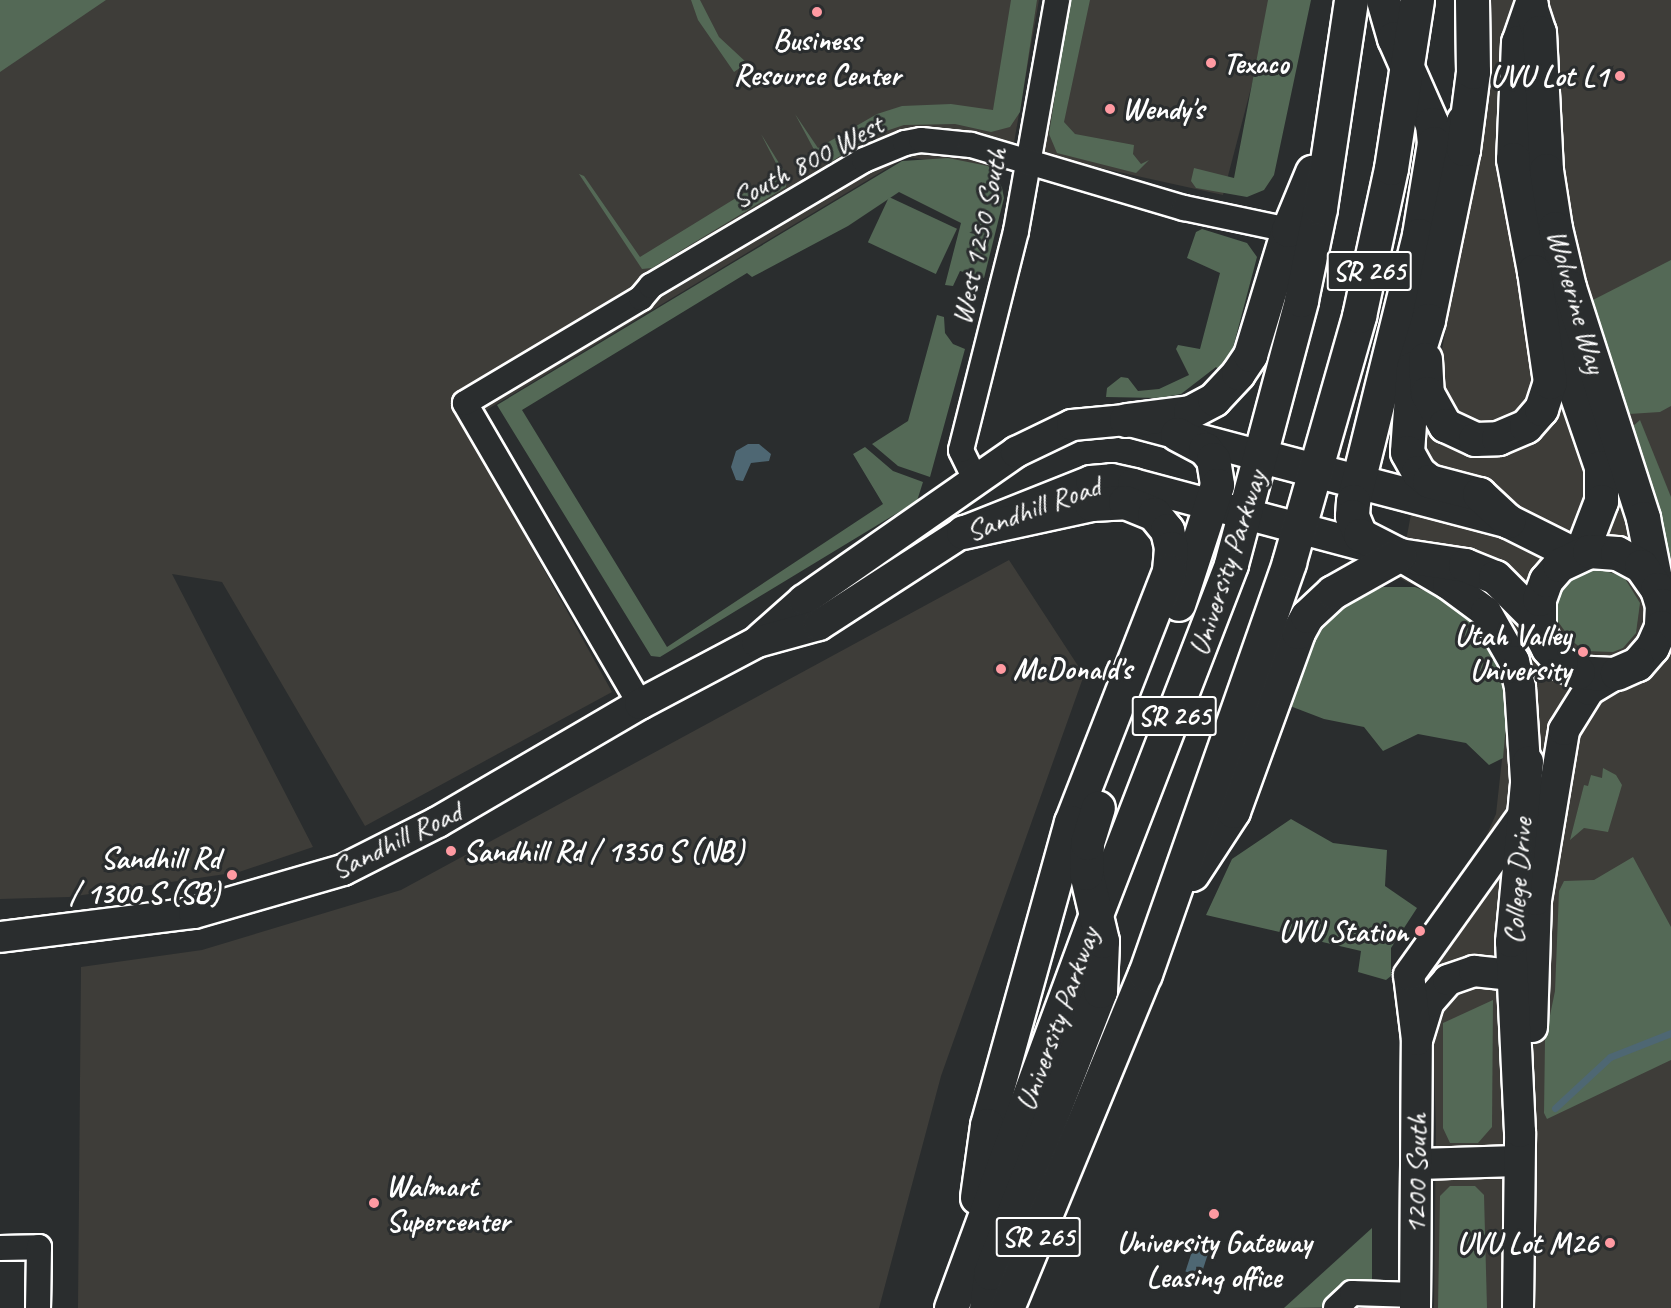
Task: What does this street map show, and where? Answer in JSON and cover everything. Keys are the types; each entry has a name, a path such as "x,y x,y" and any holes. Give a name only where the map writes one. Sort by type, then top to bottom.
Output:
{"main road":[{"name":"University Parkway","path":"951,1308 1095,917 1213,616 1246,513 1300,300 1334,118 1351,0"},
{"path":"1383,0 1408,69 1432,124 1432,166 1392,351 1357,481 1352,516 1355,528 1368,542 1399,555 1465,565 1495,577 1538,625 1548,648 1561,663 1578,672 1615,674 1637,664 1652,647 1661,627 1657,589 1651,577 1630,558 1604,550 1579,554 1559,565 1546,580 1538,625"},
{"name":"University Parkway","path":"1316,470 1359,316 1408,69 1417,0"},
{"path":"1460,0 1464,72 1463,149"},
{"path":"1472,0 1473,72 1463,149 1428,320 1408,397 1410,461 1429,481 1479,494 1508,521 1579,554"},
{"name":"Wolverine Way","path":"1531,4 1518,42 1513,159 1534,271 1597,452 1601,501 1579,554"},
{"name":"Wolverine Way","path":"1531,4 1539,32 1546,170 1555,228 1569,287 1642,518 1657,589"},
{"path":"1126,420 1190,412 1214,399 1238,374 1250,355 1288,230 1334,118"},
{"path":"1428,320 1425,385 1445,425 1475,439 1510,434 1534,419 1549,388 1548,352 1534,271"},
{"path":"986,1308 990,1273 1100,991 1103,959 1086,873 1092,826 1191,572 1213,505 1217,485 1213,459 1205,449 1177,434"},
{"path":"1546,540 1566,527 1576,512 1597,452"},
{"name":"Sandhill Road","path":"1262,456 1508,521"},
{"name":"SR 265","path":"1299,528 1316,470"},
{"path":"963,532 1091,504 1125,502 1154,514 1167,530 1171,548 1169,571 1071,822 987,1125 968,1259"},
{"name":"University Parkway","path":"1007,1308 1069,1165 1145,974 1299,528"},
{"path":"1163,918 1233,811 1298,632 1307,616 1333,592 1399,555"}],"street":[{"name":"West 1250 South","path":"976,481 961,450 1017,231 1057,0"},
{"name":"South 800 West","path":"640,704 465,403 641,298 651,286 884,150 921,140 970,145 1184,208 1288,230"},
{"name":"Sandhill Road","path":"757,642 804,600 1016,452 1072,425 1126,420 1262,456"},
{"name":"Sandhill Road","path":"0,937 194,913 343,870 438,822 640,704 757,642 819,625 963,532 1091,481 1112,479 1399,555 1486,612 1514,661 1520,687 1526,782"},
{"name":"College Drive","path":"1518,1308 1520,1132 1512,975 1522,816 1538,625"},
{"name":"College Drive","path":"1520,1132 1532,1051 1536,900 1564,730 1589,690 1615,674"},
{"name":"1200 South","path":"1415,1301 1418,1040 1409,975 1522,816"},
{"name":"1200 South","path":"1418,1040 1429,1002 1448,980 1474,971 1512,975"},
{"path":"1417,1164 1519,1161"},
{"path":"0,1248 39,1247 38,1308"},
{"path":"1336,1308 1352,1293 1415,1301"}],"shaded area":[{"path":"95,0 1039,0 1009,171 906,157 463,424 612,692 365,826 222,582 172,574 313,847 239,872 69,897 0,899 0,64"},
{"path":"1067,0 1274,0 1223,195 1042,155"},
{"name":"Utah Valley University","path":"1486,0 1671,0 1671,1308 1434,1308 1436,1127 1430,961 1496,814 1510,686 1479,618 1399,578 1477,164"},
{"path":"1009,560 1084,675 941,1076 879,1308 78,1308 81,967 202,950 401,890"}],"green space":[{"path":"0,0 106,0 0,72"},
{"path":"691,0 700,0 719,37 747,63 734,72 698,20"},
{"path":"1011,0 1037,0 1020,112 1010,127 991,132 955,124 904,125 874,135 829,163 819,159 795,114 818,148 877,114 902,106 951,104 993,110"},
{"path":"1070,0 1090,0 1064,122 1075,134 1134,145 1133,154 1141,164 1149,160 1136,173 1057,153 1049,134"},
{"path":"1268,0 1311,0 1274,175 1264,190 1247,197 1196,188 1191,181 1194,168 1234,178"},
{"path":"761,134 787,176 786,187 652,268 642,269 579,174 584,176 640,257 780,171"},
{"path":"948,158 988,166 995,172 1002,188 1004,198 984,278 960,271 953,286 945,285 961,223 899,192 848,226 752,277 747,273 522,410 667,647 883,504 853,454 865,447 893,471 923,482 917,501 660,657 651,656 497,405 902,161"},
{"path":"889,197 957,229 936,274 868,242"},
{"path":"1202,229 1247,243 1257,257 1230,359 1221,372 1216,367 1181,394 1159,398 1106,397 1107,388 1121,377 1128,378 1138,391 1159,389 1189,375 1176,349 1178,345 1200,349 1220,273 1187,258 1196,232"},
{"path":"1671,260 1671,406 1660,412 1629,414 1589,302"},
{"path":"937,315 944,317 945,333 953,344 965,349 930,477 898,466 872,444 908,421"},
{"path":"1640,420 1671,497 1671,575 1632,427"},
{"path":"1596,568 1624,577 1640,603 1636,633 1623,648 1613,652 1585,651 1572,641 1551,612 1551,602 1566,578"},
{"path":"1383,587 1415,587 1442,597 1471,617 1489,643 1502,678 1508,703 1503,758 1489,765 1466,743 1418,734 1383,751 1364,727 1324,719 1290,706 1311,646 1330,618 1349,602"},
{"path":"1603,768 1616,775 1622,785 1608,832 1584,828 1570,840 1584,785 1588,786 1591,775 1602,778"},
{"path":"1291,819 1333,843 1387,850 1385,886 1417,908 1391,948 1391,976 1386,980 1358,972 1361,951 1206,915 1232,859"},
{"path":"1633,857 1671,927 1671,1060 1547,1119 1544,1113 1545,1040 1555,991 1559,891 1564,881 1594,880"},
{"path":"1493,1000 1492,1127 1478,1143 1450,1143 1443,1128 1443,1023"},
{"path":"1450,1186 1475,1186 1484,1195 1487,1308 1438,1308 1440,1196"},
{"path":"1372,1228 1372,1307 1284,1308"}],"water":[{"path":"748,444 759,444 771,454 769,461 751,463 743,481 736,480 731,467 736,451"},
{"path":"1195,1242 1210,1247 1201,1276 1185,1271"}],"waterway":[{"path":"1555,1108 1610,1057 1671,1033"}],"place":[{"name":"Business Resource Center","path":"817,12"},
{"name":"Texaco","path":"1211,63"},
{"name":"UVU Lot L1","path":"1620,76"},
{"name":"Wendy's","path":"1110,109"},
{"name":"Utah Valley University","path":"1583,652"},
{"name":"McDonald's","path":"1001,669"},
{"name":"Sandhill Rd / 1350 S (NB)","path":"451,851"},
{"name":"Sandhill Rd / 1300 S (SB)","path":"232,875"},
{"name":"UVU Station","path":"1420,931"},
{"name":"Walmart Supercenter","path":"374,1203"},
{"name":"University Gateway Leasing office","path":"1214,1214"},
{"name":"UVU Lot M26","path":"1610,1243"}]}
